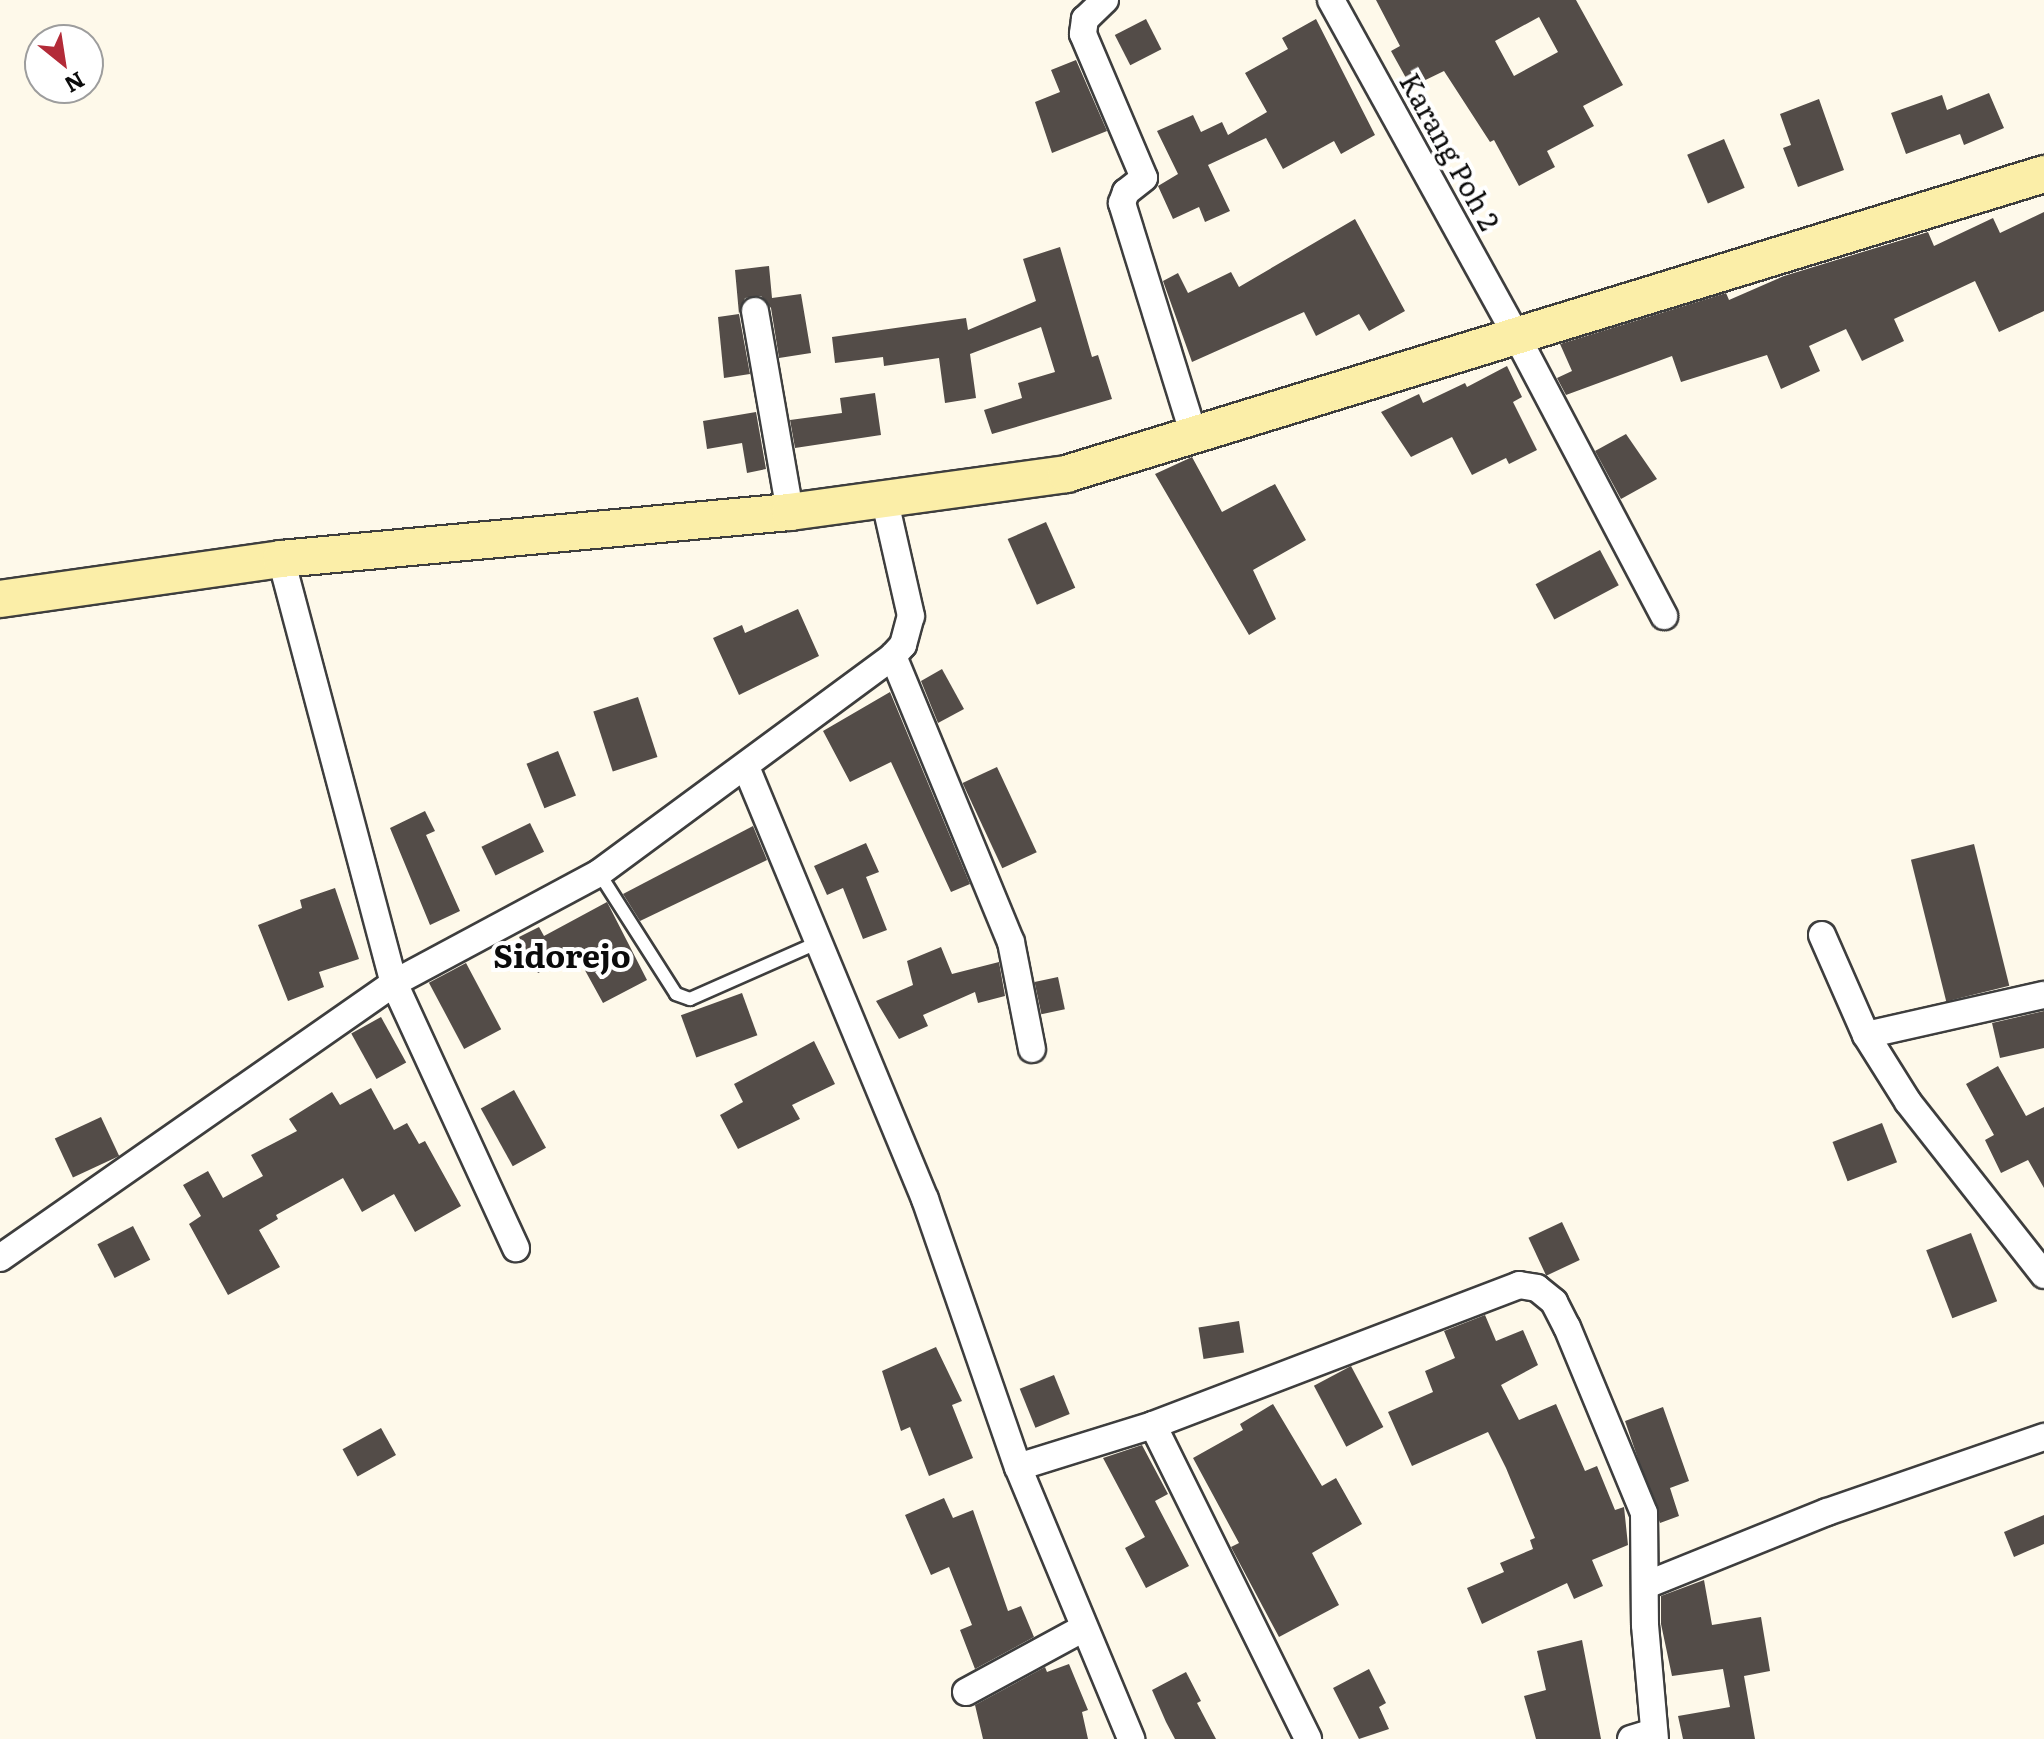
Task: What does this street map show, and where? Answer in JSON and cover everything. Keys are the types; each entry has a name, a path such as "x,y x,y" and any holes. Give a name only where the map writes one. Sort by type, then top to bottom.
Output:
{"main road":[{"path":"0,599 281,559 790,512 1066,474 1515,333 2044,174"}],"street":[{"path":"1105,0 1085,19 1083,34 1144,178 1126,192 1122,203 1194,435"},
{"name":"Karang Poh 2","path":"1331,0 1515,333 1664,616"},
{"path":"755,311 790,512"},
{"path":"0,1258 394,983 599,873 893,656 903,645 911,616 884,497"},
{"path":"281,559 394,983 516,1248"},
{"path":"893,656 1011,942 1032,1049"},
{"path":"746,767 925,1199 1018,1467 1082,1629 1131,1739"},
{"path":"1822,935 1866,1035 1908,1102 2044,1275"},
{"path":"1866,1035 2044,995"},
{"path":"1018,1467 1153,1425 1519,1285 1537,1288 1554,1302 1567,1327 1644,1513 1647,1737"},
{"path":"1153,1425 1308,1739"},
{"path":"1646,1585 1827,1512 2044,1437"},
{"path":"966,1692 1082,1629"}],"lane":[{"path":"599,873 676,994 690,999 819,942"}],"building":[{"path":"1376,0 1576,0 1623,85 1583,106 1594,126 1547,151 1555,167 1519,186 1494,140 1490,142 1444,71 1411,87 1391,51 1400,46","holes":["1539,17 1558,52 1514,76 1495,41"]},
{"path":"1146,19 1161,49 1130,65 1115,35"},
{"path":"1316,19 1375,135 1341,154 1334,141 1283,169 1266,138 1208,165 1230,211 1205,222 1199,207 1173,219 1158,186 1178,174 1157,131 1193,115 1201,132 1222,122 1228,135 1267,112 1245,73 1288,49 1282,38"},
{"path":"1076,60 1107,131 1052,153 1035,102 1060,92 1051,70"},
{"path":"1989,93 2004,128 1964,145 1960,134 1906,154 1891,113 1942,95 1947,110"},
{"path":"1819,99 1844,170 1798,187 1783,148 1791,145 1780,114"},
{"path":"1724,139 1745,188 1708,203 1687,155"},
{"path":"2044,212 2044,311 1999,332 1975,281 1894,319 1904,341 1862,361 1846,329 1809,346 1820,371 1781,389 1767,355 1681,382 1672,356 1566,395 1557,378 1572,371 1560,344 1726,293 1729,300 1784,276 1928,232 1934,246 1993,218 2000,233"},
{"path":"1355,219 1405,311 1369,331 1359,314 1316,336 1304,312 1192,362 1163,281 1178,273 1188,293 1231,272 1239,287"},
{"path":"1060,247 1092,357 1098,355 1112,399 992,434 984,410 1022,398 1018,383 1055,372 1041,327 970,354 976,398 945,403 939,358 884,366 883,357 835,363 832,337 966,318 968,330 1036,301 1023,259"},
{"path":"769,266 772,298 801,294 811,353 779,358 771,308 761,296 745,298 739,314 735,270"},
{"path":"739,314 750,374 724,378 718,317"},
{"path":"1507,366 1522,397 1513,402 1537,450 1509,464 1506,458 1472,475 1452,437 1411,457 1381,412 1419,394 1423,403 1465,383 1467,387"},
{"path":"875,393 881,435 795,448 790,420 842,413 840,398"},
{"path":"756,412 766,469 747,473 742,443 707,449 703,421"},
{"path":"1626,434 1657,479 1621,499 1595,451"},
{"path":"1192,457 1222,512 1275,484 1306,540 1253,570 1276,619 1249,635 1155,474"},
{"path":"1046,522 1075,588 1037,605 1008,539"},
{"path":"1600,550 1619,585 1554,620 1536,584"},
{"path":"798,609 819,656 739,695 713,638 742,625 745,633"},
{"path":"942,669 964,709 938,723 921,681"},
{"path":"890,692 970,884 951,892 891,762 850,782 823,731"},
{"path":"638,697 657,757 613,771 593,712"},
{"path":"558,751 576,796 544,808 526,764"},
{"path":"997,767 1037,852 1002,868 963,783"},
{"path":"425,811 435,831 426,835 460,911 430,925 390,828"},
{"path":"530,823 544,852 495,875 481,847"},
{"path":"753,826 767,860 640,921 623,894"},
{"path":"866,843 879,872 866,877 887,930 863,939 843,888 827,895 814,866"},
{"path":"1974,844 2009,986 1946,1001 1911,860"},
{"path":"335,888 359,959 319,972 324,987 288,1001 258,925 302,908 300,900"},
{"path":"607,902 647,980 603,1003 576,954 538,973 519,937 539,927 544,936"},
{"path":"941,947 952,974 999,962 1005,996 978,1003 975,992 923,1015 928,1026 899,1039 876,1001 913,985 907,961"},
{"path":"466,963 501,1029 464,1049 429,983"},
{"path":"1058,977 1065,1009 1041,1014 1035,982"},
{"path":"742,993 757,1035 696,1058 681,1015"},
{"path":"2044,1011 2044,1048 2000,1058 1992,1023"},
{"path":"381,1017 406,1062 376,1079 351,1033"},
{"path":"814,1041 835,1084 792,1105 800,1119 738,1149 720,1115 743,1102 734,1084"},
{"path":"1998,1066 2026,1116 2044,1107 2044,1188 2028,1160 2001,1173 1985,1140 1994,1135 1966,1084"},
{"path":"371,1088 394,1130 407,1123 419,1144 425,1141 461,1206 415,1232 394,1194 362,1212 343,1178 276,1215 278,1219 259,1230 280,1267 228,1295 189,1224 201,1216 183,1185 208,1171 223,1198 263,1176 251,1155 297,1131 289,1119 332,1092 340,1105"},
{"path":"514,1090 546,1148 513,1166 481,1108"},
{"path":"101,1117 119,1156 73,1178 55,1139"},
{"path":"1882,1123 1897,1162 1848,1181 1833,1142"},
{"path":"1562,1222 1580,1260 1546,1276 1528,1238"},
{"path":"133,1226 150,1260 115,1278 97,1244"},
{"path":"1971,1233 1997,1301 1952,1318 1926,1250"},
{"path":"1485,1315 1496,1341 1523,1330 1538,1365 1501,1385 1519,1420 1556,1404 1585,1471 1597,1466 1615,1510 1624,1507 1628,1545 1592,1560 1603,1586 1574,1599 1567,1583 1482,1624 1467,1588 1504,1572 1500,1563 1533,1549 1530,1540 1535,1538 1506,1468 1488,1432 1412,1466 1388,1412 1433,1392 1425,1371 1455,1358 1444,1331"},
{"path":"1239,1321 1244,1353 1204,1359 1199,1327"},
{"path":"936,1347 962,1401 952,1405 973,1458 929,1476 910,1427 901,1431 882,1371"},
{"path":"1351,1366 1383,1427 1346,1447 1314,1386"},
{"path":"1054,1375 1070,1414 1035,1428 1020,1389"},
{"path":"1273,1404 1322,1486 1336,1478 1362,1524 1312,1553 1339,1605 1279,1637 1231,1547 1239,1543 1193,1458 1243,1430 1240,1424"},
{"path":"1663,1407 1689,1481 1670,1488 1679,1516 1660,1523 1625,1421"},
{"path":"381,1428 396,1455 358,1476 343,1449"},
{"path":"1142,1445 1168,1494 1155,1501 1189,1566 1146,1588 1125,1548 1145,1537 1103,1458"},
{"path":"944,1498 953,1518 973,1510 1008,1611 1021,1606 1034,1637 975,1669 960,1630 972,1625 949,1567 931,1575 905,1515"},
{"path":"2044,1515 2044,1544 2014,1557 2004,1532"},
{"path":"1704,1580 1712,1625 1761,1617 1770,1671 1744,1676 1755,1739 1683,1739 1678,1716 1730,1707 1723,1669 1672,1676 1661,1624 1661,1596"},
{"path":"1582,1640 1601,1739 1536,1739 1524,1696 1546,1690 1537,1651"},
{"path":"1069,1664 1088,1710 1082,1712 1088,1739 983,1739 975,1705 1045,1667 1047,1672"},
{"path":"1369,1669 1386,1703 1379,1707 1389,1729 1359,1739 1333,1688"},
{"path":"1186,1672 1201,1701 1197,1703 1216,1739 1175,1739 1166,1722 1152,1690"}],"district":[{"name":"Sidorejo","path":"562,954"}]}
